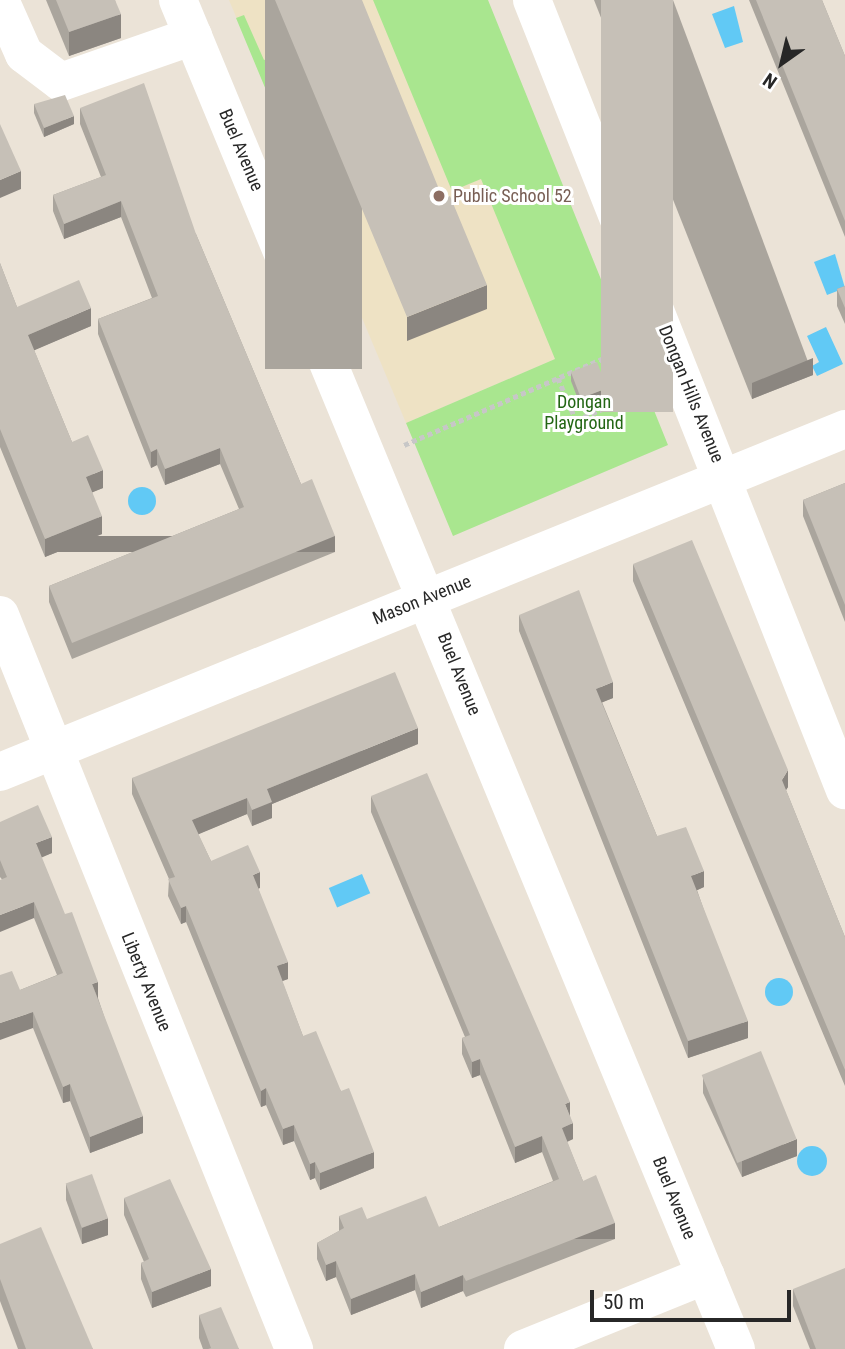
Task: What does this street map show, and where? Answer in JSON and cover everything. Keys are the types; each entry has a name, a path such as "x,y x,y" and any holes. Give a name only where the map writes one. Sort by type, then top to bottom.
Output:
{"street":[{"path":"0,0 24,54 61,82 193,36"},
{"name":"Buel Avenue","path":"178,0 428,598 736,1349"},
{"name":"Dongan Hills Avenue","path":"532,0 725,477 845,790"},
{"name":"Mason Avenue","path":"0,772 845,429"},
{"name":"Liberty Avenue","path":"0,615 294,1349"},
{"path":"523,1349 706,1275"}],"path":[{"path":"404,445 636,343"},
{"path":"558,378 576,420 654,388"}],"shaded area":[{"name":"Public School 52","path":"229,0 488,0 555,359 406,423"}],"green space":[{"name":"Dongan Playground","path":"373,0 488,0 668,445 453,536 406,423 555,359 481,179 452,191"},
{"path":"244,15 264,60 285,51 358,230 329,241 236,18"}],"water":[{"path":"734,6 743,42 725,48 712,14"},
{"path":"835,254 845,288 827,295 814,262"},
{"path":"826,327 843,364 817,376 812,366 819,362 807,336"},
{"path":"142,487 152,491 156,501 152,511 142,515 132,511 128,501 132,491"},
{"path":"362,874 370,893 337,907 329,888"},
{"path":"779,978 789,982 793,992 789,1002 779,1006 769,1002 765,992 769,982"},
{"path":"812,1146 823,1150 827,1161 823,1172 812,1176 801,1172 797,1161 801,1150"}],"building":[{"path":"56,0 115,0 121,14 69,32"},
{"path":"275,0 362,0 443,199 450,196 487,285 407,317"},
{"path":"601,0 673,0 673,412 601,412"},
{"path":"756,0 822,0 845,56 845,221"},
{"path":"144,83 196,234 301,484 312,479 335,536 72,643 49,586 244,507 220,448 165,469 157,449 151,452 98,319 158,296 121,201 64,224 53,195 106,175 80,108"},
{"path":"65,95 74,116 44,128 34,104"},
{"path":"0,124 21,171 0,180"},
{"path":"0,263 17,307 79,280 91,308 28,335 72,442 88,435 103,470 86,477 102,516 45,539 0,429"},
{"path":"845,286 845,308 837,289"},
{"path":"597,362 607,388 581,398 571,372"},
{"path":"845,483 845,605 803,500"},
{"path":"692,540 788,770 782,780 845,937 845,1070 633,564"},
{"path":"579,590 613,682 596,689 657,836 686,827 704,871 691,876 748,1021 688,1041 519,615"},
{"path":"395,672 418,728 267,789 272,802 252,810 247,798 192,820 211,861 248,845 260,872 253,875 288,962 277,966 303,1036 316,1031 341,1091 349,1088 374,1152 320,1173 315,1162 310,1164 294,1125 283,1129 266,1088 261,1091 186,906 181,908 168,879 175,877 132,778"},
{"path":"427,773 570,1102 565,1104 573,1123 562,1128 583,1181 596,1175 615,1223 466,1281 463,1275 421,1292 415,1274 351,1299 336,1261 326,1265 317,1243 344,1228 339,1216 362,1207 367,1219 426,1196 439,1227 559,1179 542,1136 515,1147 480,1059 472,1062 462,1038 470,1035 371,796"},
{"path":"38,805 52,837 36,843 65,914 72,912 98,982 92,984 143,1116 90,1137 70,1084 63,1087 33,1012 0,1023 0,975 12,971 20,990 63,973 34,902 0,915 0,880 7,877 0,860 0,822"},
{"path":"761,1051 797,1139 737,1163 702,1075"},
{"path":"92,1174 108,1218 82,1228 66,1184"},
{"path":"170,1179 211,1269 152,1292 141,1263 149,1259 124,1198"},
{"path":"41,1227 93,1349 26,1349 0,1279 0,1244"},
{"path":"845,1268 845,1349 816,1349 793,1289"},
{"path":"221,1307 239,1349 208,1349 211,1348 199,1315"}],"place":[{"name":"Public School 52","path":"439,196"}]}
